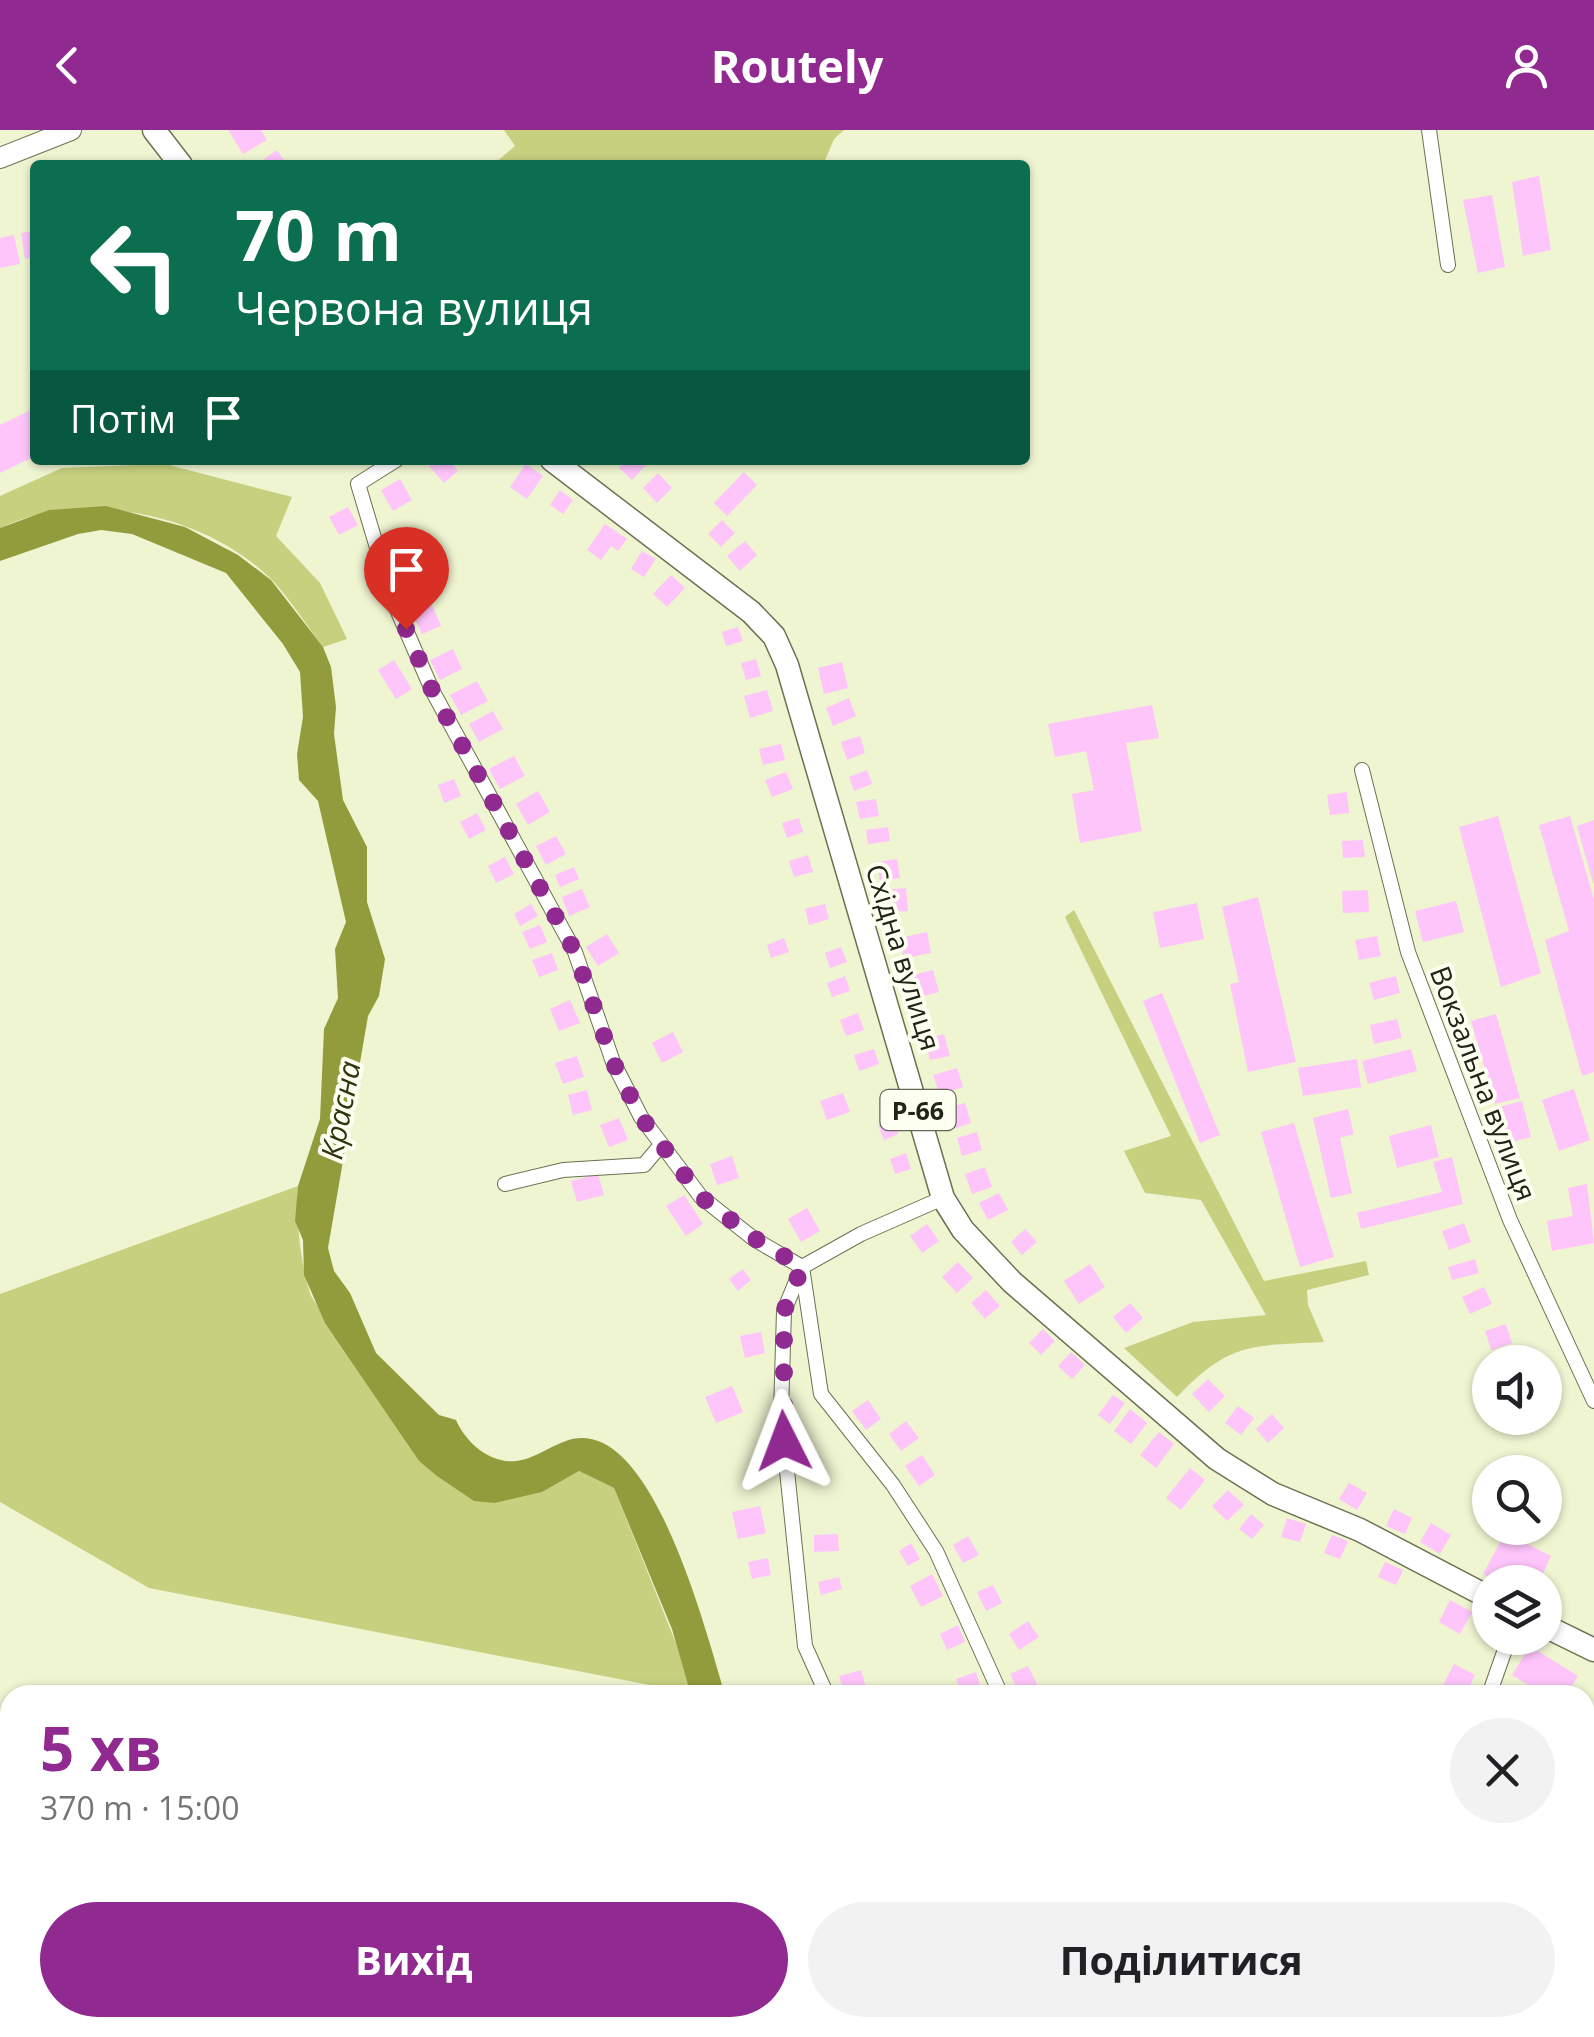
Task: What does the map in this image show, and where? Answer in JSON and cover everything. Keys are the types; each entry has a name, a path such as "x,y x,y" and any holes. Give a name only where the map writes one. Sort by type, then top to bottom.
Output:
{"main road":[{"path":"154,130 176,160"},
{"name":"Східна вулиця","path":"559,465 752,612 774,636 787,665 943,1198 963,1230 1012,1282 1217,1458 1273,1494 1360,1530 1472,1589"},
{"path":"1562,1634 1594,1650"}],"street":[{"path":"0,158 71,130"},
{"path":"1429,130 1448,265"},
{"path":"388,465 358,484 392,598 433,692 575,952 613,1062 660,1146 701,1197 754,1238 802,1267"},
{"name":"Вокзальна вулиця","path":"1362,770 1408,952 1510,1220 1594,1401"},
{"path":"506,1184 563,1170 644,1165 660,1146"},
{"path":"823,1685 805,1646 781,1412 784,1311 802,1267 861,1234 943,1198"},
{"path":"802,1267 821,1394 894,1485 936,1551 996,1685"},
{"path":"1493,1685 1503,1655"}],"shaded area":[{"path":"504,130 844,130 834,139 825,160 499,160 515,146"},
{"path":"169,465 292,497 276,536 320,583 347,639 323,647 272,580 245,557 179,524 106,509 33,516 0,528 0,496 62,468"},
{"path":"1074,910 1264,1281 1366,1261 1369,1275 1307,1290 1308,1305 1324,1342 1243,1350 1212,1365 1177,1397 1124,1348 1193,1322 1266,1315 1201,1200 1145,1193 1124,1151 1171,1136 1065,917"},
{"path":"298,1186 300,1242 311,1296 419,1461 495,1503 541,1492 579,1471 614,1488 689,1685 650,1685 149,1588 0,1502 0,1294"}],"water":[{"name":"Красна","path":"106,506 185,527 238,555 271,580 323,647 331,667 336,707 334,734 343,800 367,847 367,902 385,959 379,996 368,1016 328,1248 334,1271 350,1293 376,1353 439,1415 456,1420 465,1436 488,1455 516,1461 579,1438 603,1443 625,1460 646,1486 664,1519 694,1595 722,1685 688,1685 672,1629 614,1488 579,1471 542,1492 495,1503 474,1501 419,1461 325,1323 304,1275 303,1240 295,1221 298,1186 320,1119 324,1029 338,998 335,949 346,922 318,801 299,780 297,754 303,717 300,672 283,644 226,573 132,534 101,530 78,534 0,561 0,528 49,510"}],"building":[{"path":"228,130 261,130 267,140 243,154"},
{"path":"277,150 284,160 263,160"},
{"path":"1539,176 1551,250 1523,256 1512,182"},
{"path":"1492,195 1505,267 1478,273 1463,200"},
{"path":"30,232 30,258 25,259 21,233"},
{"path":"14,235 20,264 0,268 0,238"},
{"path":"30,410 30,458 0,473 0,425"},
{"path":"453,465 458,471 444,483 429,466"},
{"path":"525,465 543,476 527,499 510,487"},
{"path":"622,465 646,465 632,480 619,468"},
{"path":"744,472 757,485 727,516 714,503"},
{"path":"658,473 672,488 657,503 643,488"},
{"path":"400,479 412,500 393,511 381,490"},
{"path":"560,490 573,500 563,514 550,505"},
{"path":"348,507 358,525 339,535 329,517"},
{"path":"722,520 735,533 721,547 708,534"},
{"path":"605,524 627,539 618,551 611,546 601,560 587,550"},
{"path":"745,541 757,555 740,571 727,556"},
{"path":"642,551 656,559 644,577 631,569"},
{"path":"671,575 685,588 667,607 653,594"},
{"path":"432,605 441,626 422,634 413,614"},
{"path":"738,627 743,641 726,646 722,632"},
{"path":"453,649 462,669 440,680 430,660"},
{"path":"756,659 761,676 746,680 741,663"},
{"path":"394,660 412,689 396,699 378,670"},
{"path":"842,662 848,688 824,694 818,668"},
{"path":"477,681 488,701 461,715 450,695"},
{"path":"767,690 773,711 750,718 744,696"},
{"path":"849,698 856,716 833,726 826,708"},
{"path":"1152,705 1159,738 1126,743 1142,831 1080,843 1072,794 1094,790 1086,751 1055,757 1048,724"},
{"path":"493,711 503,729 479,742 469,724"},
{"path":"860,736 865,753 847,760 841,742"},
{"path":"781,744 785,760 763,765 759,749"},
{"path":"514,756 525,776 500,789 489,769"},
{"path":"867,770 872,784 854,791 849,777"},
{"path":"786,772 793,789 772,797 765,780"},
{"path":"454,779 461,796 444,803 438,785"},
{"path":"538,791 550,812 528,825 516,804"},
{"path":"1347,792 1349,813 1330,815 1327,795"},
{"path":"876,799 879,816 860,819 856,802"},
{"path":"477,813 486,830 469,839 460,822"},
{"path":"1498,816 1541,973 1501,987 1459,827"},
{"path":"1570,816 1594,900 1594,1072 1582,1076 1545,940 1569,931 1539,825"},
{"path":"799,818 803,832 787,838 782,823"},
{"path":"1594,820 1594,883 1593,883 1577,826"},
{"path":"888,827 890,841 868,844 866,830"},
{"path":"556,836 566,854 546,865 536,846"},
{"path":"1363,840 1365,857 1343,858 1342,841"},
{"path":"808,855 813,872 794,877 789,861"},
{"path":"505,857 514,874 496,883 488,866"},
{"path":"897,859 900,878 880,881 877,862"},
{"path":"574,867 579,879 560,887 555,875"},
{"path":"906,888 908,911 887,912 885,890"},
{"path":"582,889 590,907 569,916 562,897"},
{"path":"1368,890 1369,912 1343,913 1342,891"},
{"path":"1258,897 1296,1062 1248,1072 1230,984 1239,982 1222,907"},
{"path":"1456,901 1464,932 1423,942 1415,911"},
{"path":"1197,903 1204,939 1160,948 1153,912"},
{"path":"531,904 538,916 520,926 514,914"},
{"path":"825,904 829,919 809,925 805,909"},
{"path":"540,925 547,942 530,949 522,932"},
{"path":"927,932 931,953 904,958 899,938"},
{"path":"607,934 619,953 598,966 586,947"},
{"path":"1377,936 1381,956 1359,960 1355,940"},
{"path":"784,938 789,952 771,958 767,945"},
{"path":"841,947 847,962 830,968 825,953"},
{"path":"552,953 558,970 539,977 532,960"},
{"path":"933,970 939,992 915,998 909,976"},
{"path":"845,976 850,991 832,997 827,983"},
{"path":"1396,976 1400,993 1374,1000 1369,983"},
{"path":"1162,993 1220,1135 1200,1143 1143,1001"},
{"path":"570,1000 580,1023 559,1031 550,1009"},
{"path":"858,1013 864,1030 846,1036 840,1020"},
{"path":"1496,1014 1520,1098 1495,1104 1471,1021"},
{"path":"1397,1019 1402,1038 1374,1044 1370,1025"},
{"path":"673,1032 683,1052 662,1063 652,1043"},
{"path":"944,1034 950,1056 930,1060 925,1039"},
{"path":"874,1049 879,1064 859,1071 854,1055"},
{"path":"1411,1049 1417,1071 1368,1084 1362,1061"},
{"path":"577,1056 584,1077 563,1084 555,1063"},
{"path":"1357,1059 1361,1087 1303,1096 1298,1068"},
{"path":"957,1068 963,1087 940,1095 933,1075"},
{"path":"1574,1089 1590,1140 1559,1151 1542,1100"},
{"path":"587,1090 592,1110 573,1115 568,1095"},
{"path":"843,1093 850,1112 827,1120 820,1101"},
{"path":"1522,1101 1531,1137 1505,1144 1495,1108"},
{"path":"965,1103 971,1123 950,1130 943,1109"},
{"path":"1348,1109 1354,1134 1340,1138 1352,1193 1331,1198 1313,1118"},
{"path":"619,1118 628,1140 609,1147 600,1125"},
{"path":"893,1119 898,1134 884,1140 878,1125"},
{"path":"1294,1123 1334,1257 1300,1267 1261,1132"},
{"path":"1431,1125 1439,1157 1397,1168 1389,1136"},
{"path":"977,1132 982,1150 962,1156 957,1138"},
{"path":"906,1153 911,1169 895,1174 890,1159"},
{"path":"732,1156 739,1178 717,1185 710,1164"},
{"path":"1452,1157 1463,1204 1361,1229 1357,1213 1442,1192 1433,1162"},
{"path":"985,1167 992,1187 972,1194 965,1174"},
{"path":"598,1174 604,1195 577,1202 571,1181"},
{"path":"1587,1184 1594,1243 1552,1251 1547,1221 1573,1216 1568,1188"},
{"path":"999,1193 1008,1210 988,1220 979,1203"},
{"path":"684,1195 703,1224 686,1236 666,1206"},
{"path":"807,1208 820,1231 801,1242 788,1219"},
{"path":"1464,1223 1471,1242 1449,1250 1442,1231"},
{"path":"927,1224 939,1241 922,1253 910,1236"},
{"path":"1025,1229 1037,1242 1022,1255 1011,1242"},
{"path":"1475,1259 1479,1273 1452,1280 1448,1267"},
{"path":"958,1262 973,1278 957,1293 942,1277"},
{"path":"1090,1264 1105,1287 1079,1304 1064,1281"},
{"path":"743,1269 751,1280 738,1291 729,1279"},
{"path":"1484,1287 1492,1304 1470,1314 1462,1297"},
{"path":"986,1290 1000,1306 985,1319 971,1303"},
{"path":"1130,1303 1143,1318 1126,1333 1113,1317"},
{"path":"1506,1324 1512,1343 1489,1345 1485,1331"},
{"path":"1043,1329 1055,1341 1041,1355 1029,1343"},
{"path":"761,1332 765,1353 745,1358 740,1336"},
{"path":"1071,1352 1085,1365 1072,1379 1058,1366"},
{"path":"1208,1379 1225,1396 1209,1412 1192,1394"},
{"path":"732,1386 743,1412 716,1423 705,1397"},
{"path":"1113,1395 1125,1403 1110,1424 1098,1415"},
{"path":"868,1400 881,1419 866,1430 852,1411"},
{"path":"1238,1406 1254,1418 1241,1435 1225,1423"},
{"path":"1130,1409 1147,1423 1131,1444 1114,1431"},
{"path":"1272,1414 1284,1428 1268,1443 1256,1429"},
{"path":"906,1421 919,1438 901,1451 889,1434"},
{"path":"1159,1432 1174,1444 1156,1468 1140,1455"},
{"path":"922,1455 935,1475 919,1486 905,1466"},
{"path":"1190,1468 1205,1480 1181,1510 1166,1498"},
{"path":"1349,1483 1367,1493 1357,1510 1339,1499"},
{"path":"1228,1490 1244,1505 1227,1521 1212,1506"},
{"path":"760,1506 766,1533 738,1539 732,1512"},
{"path":"1394,1509 1412,1518 1405,1534 1386,1526"},
{"path":"1251,1514 1264,1525 1252,1539 1239,1529"},
{"path":"1287,1518 1306,1524 1300,1542 1281,1537"},
{"path":"1431,1523 1451,1535 1440,1554 1420,1542"},
{"path":"838,1534 839,1551 814,1552 814,1535"},
{"path":"1332,1535 1348,1541 1340,1559 1324,1553"},
{"path":"968,1536 979,1555 963,1563 953,1545"},
{"path":"911,1543 920,1559 908,1566 899,1551"},
{"path":"1499,1545 1529,1545 1551,1556 1547,1565 1488,1565"},
{"path":"768,1558 771,1575 752,1579 748,1562"},
{"path":"1385,1562 1403,1570 1396,1585 1378,1577"},
{"path":"932,1574 943,1596 921,1607 910,1586"},
{"path":"839,1577 842,1589 821,1595 818,1582"},
{"path":"993,1585 1002,1603 986,1611 977,1592"},
{"path":"1450,1600 1472,1612 1460,1634 1439,1622"},
{"path":"1028,1621 1039,1637 1019,1650 1009,1634"},
{"path":"958,1625 965,1642 947,1650 940,1634"},
{"path":"1524,1655 1544,1655 1578,1676 1572,1685 1528,1685 1512,1675"},
{"path":"1454,1664 1475,1675 1470,1685 1443,1685"},
{"path":"1028,1666 1038,1685 1016,1685 1010,1674"},
{"path":"861,1670 865,1685 842,1685 839,1676"},
{"path":"976,1672 980,1685 958,1685 956,1679"}],"route":[{"path":"406,629 433,692 575,952 613,1062 641,1117 701,1197 754,1238 802,1267 784,1311 784,1441"}]}
